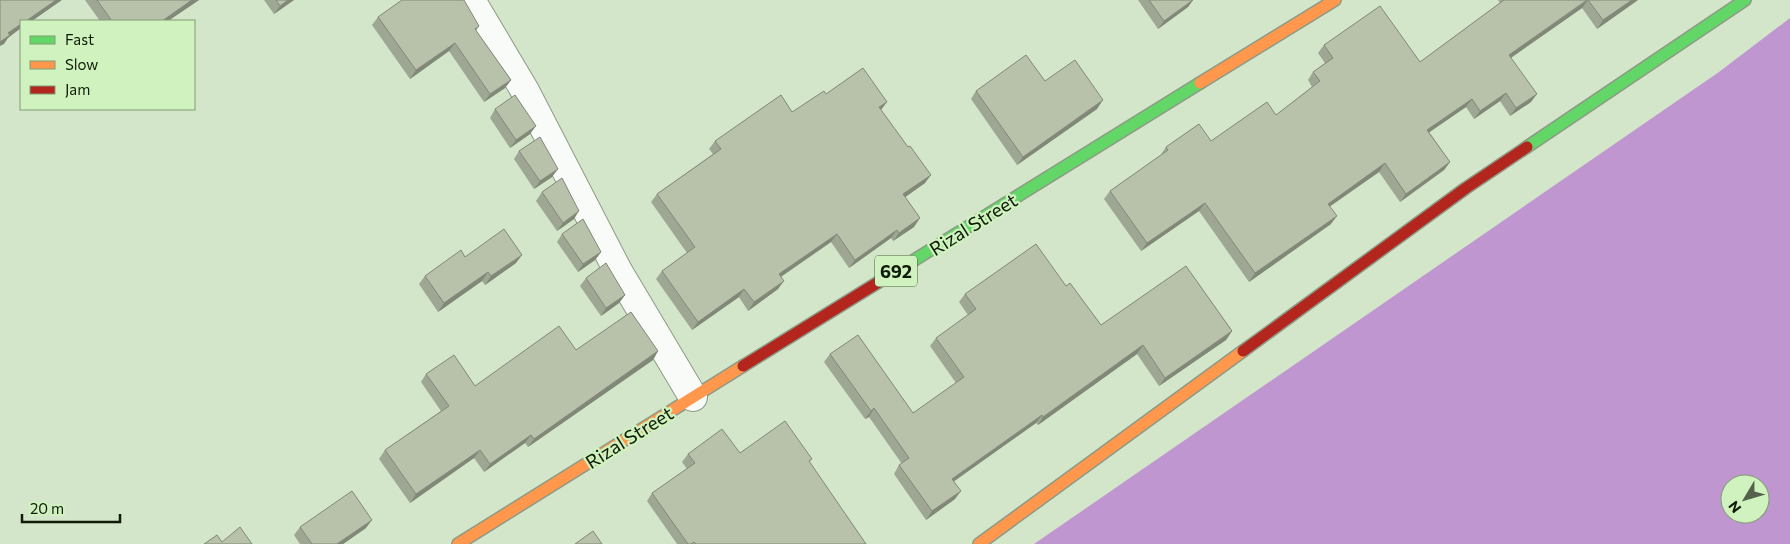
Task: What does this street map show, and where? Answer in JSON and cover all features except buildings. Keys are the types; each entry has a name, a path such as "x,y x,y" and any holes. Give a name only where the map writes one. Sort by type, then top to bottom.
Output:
{"main road":[{"name":"Rizal Street","path":"458,544 1335,0"},
{"path":"979,544 1466,188 1745,0"}],"street":[{"path":"471,0 524,91 618,271 693,397"}],"shaded area":[{"path":"1790,18 1790,544 1034,544 1719,72"}],"traffic: fast":[{"path":"1527,147 1745,0"},
{"path":"911,262 1200,83"}],"traffic: slow":[{"path":"1200,83 1335,0"},
{"path":"979,544 1243,351"},
{"path":"458,544 743,366"}],"traffic: jam":[{"path":"1243,351 1466,188 1527,147"},
{"path":"743,366 911,262"}]}
